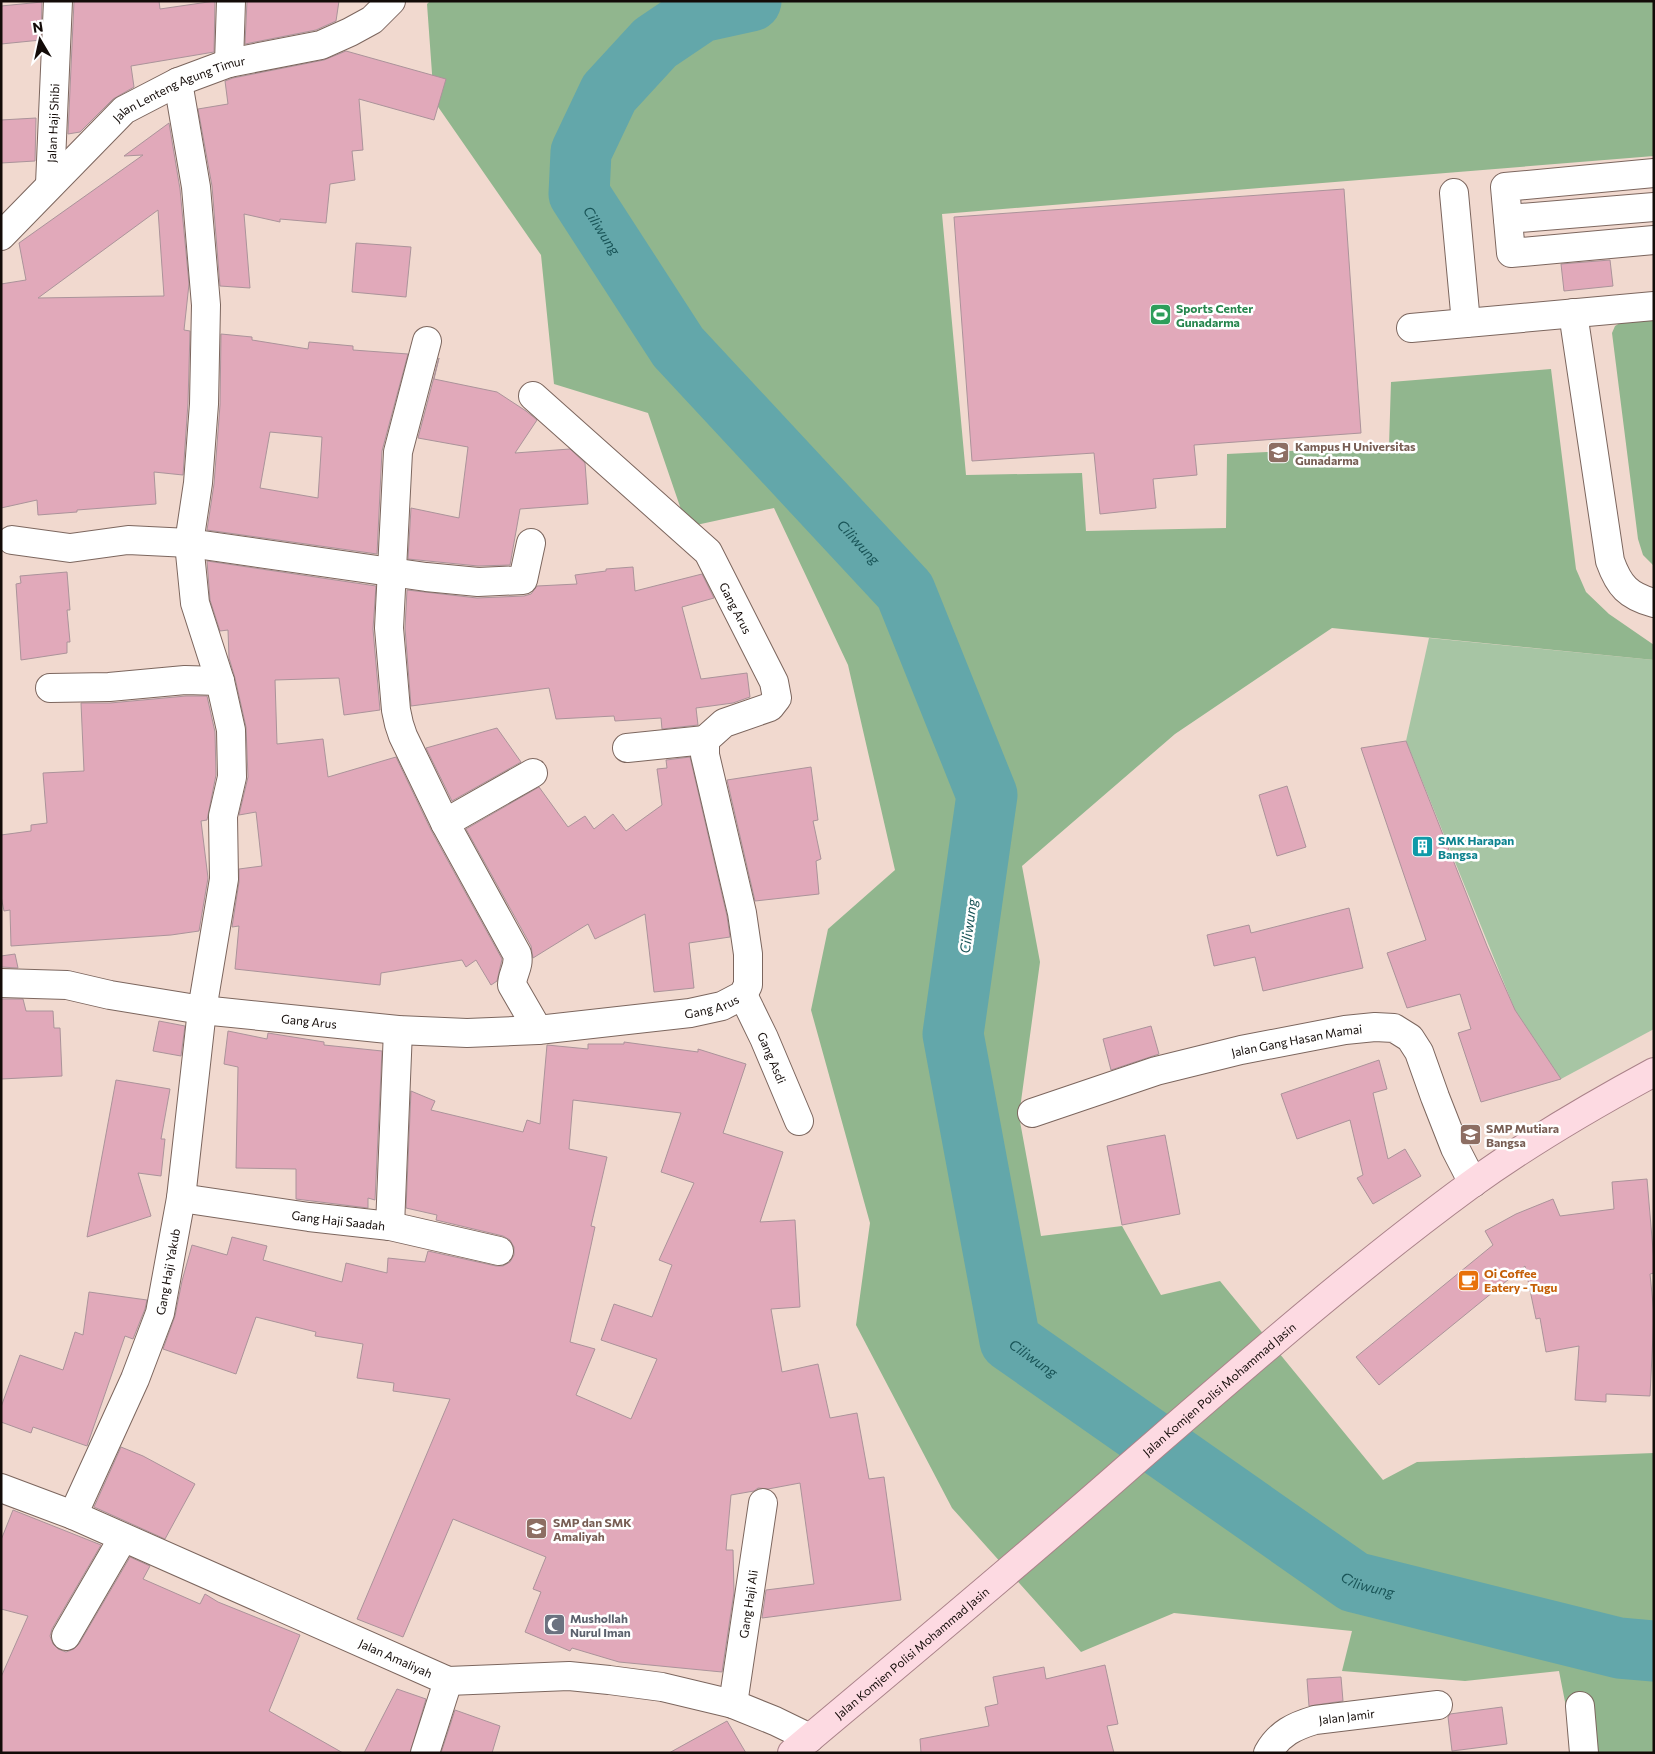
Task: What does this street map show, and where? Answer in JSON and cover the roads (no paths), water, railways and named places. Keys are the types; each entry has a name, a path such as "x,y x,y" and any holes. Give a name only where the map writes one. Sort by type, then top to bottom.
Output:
{"main road":[{"name":"Jalan Komjen Polisi Mohammad Jasin","path":"801,1746 1021,1562 1240,1370 1404,1235 1472,1184 1573,1118 1654,1072"}],"street":[{"name":"Jalan Haji Shibi","path":"50,184 58,1"},
{"path":"229,63 231,1"},
{"name":"Jalan Lenteng Agung Timur","path":"1,236 124,110 178,82 229,63 322,45 372,20 390,1"},
{"name":"Gang Haji Yakub","path":"73,1515 135,1379 160,1313 181,1198 202,1010 224,879 223,816 232,777 231,730 220,681 195,603 189,543 199,473 204,404 206,304 196,187 178,82"},
{"path":"1654,173 1505,187 1511,253 1654,240"},
{"path":"1454,193 1466,323"},
{"path":"1508,219 1654,207"},
{"path":"1411,328 1654,306"},
{"path":"1573,313 1610,561 1615,576 1625,590 1637,598 1654,603"},
{"path":"427,341 398,452 390,573 389,628 398,724 445,823 517,954 518,965 512,979 512,985 538,1030"},
{"name":"Gang Arus","path":"1,983 67,985 110,995 202,1010 398,1030 467,1033 538,1030 690,1013 722,1006 742,995 748,985 748,954 742,913 704,755 706,740 724,723 770,707 777,698 774,682 708,552 533,396"},
{"path":"12,540 70,548 128,540 189,543 390,573 478,582 523,580 530,543"},
{"path":"50,688 185,680 220,681"},
{"path":"628,748 706,740"},
{"path":"445,823 533,773"},
{"name":"Gang Asdi","path":"742,995 764,1038 799,1121"},
{"name":"Jalan Gang Hasan Mamai","path":"1032,1113 1156,1071 1231,1052 1345,1030 1375,1027 1394,1028 1410,1038 1419,1052 1434,1097 1472,1184"},
{"name":"Gang Haji Saadah","path":"181,1198 309,1217 390,1226 398,1030"},
{"path":"390,1226 499,1250"},
{"name":"Jalan Amaliyah","path":"1,1488 73,1515 448,1681 579,1677 662,1688 733,1704 775,1721 801,1746"},
{"name":"Gang Haji Ali","path":"733,1704 763,1504"},
{"path":"66,1636 123,1538"},
{"path":"425,1753 448,1681"},
{"name":"Jalan Jamir","path":"1268,1753 1282,1734 1296,1726 1315,1720 1438,1706"},
{"path":"1580,1706 1584,1753"}],"waterway":[{"name":"Ciliwung","path":"751,1 701,12 655,43 609,93 581,152 579,194 678,347 905,591 987,795 953,1034 1010,1341 1354,1582 1619,1648 1654,1651"}],"place":[{"name":"Sports Center Gunadarma","path":"1160,315"},
{"name":"Kampus H Universitas Gunadarma","path":"1279,453"},
{"name":"SMK Harapan Bangsa","path":"1422,847"},
{"name":"SMP Mutiara Bangsa","path":"1470,1135"},
{"name":"Oi Coffee Eatery - Tugu","path":"1468,1280"},
{"name":"SMP dan SMK Amaliyah","path":"537,1529"},
{"name":"Mushollah Nurul Iman","path":"554,1625"}]}
